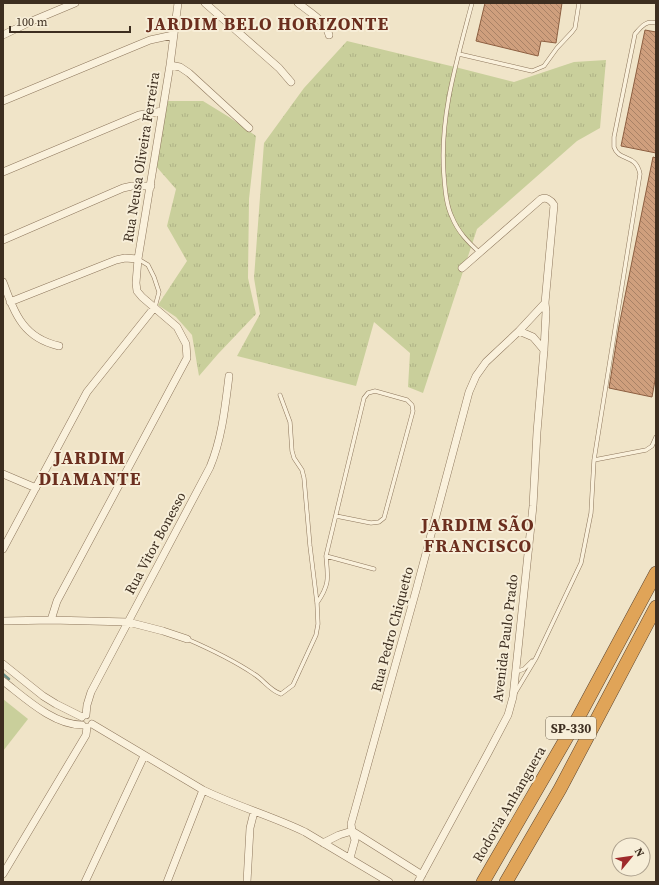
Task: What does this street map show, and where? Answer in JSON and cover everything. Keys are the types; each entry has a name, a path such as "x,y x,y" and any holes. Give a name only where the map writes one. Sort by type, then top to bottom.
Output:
{"highway":[{"name":"Rodovia Anhanguera","path":"483,882 578,718 656,573"},
{"name":"SP-330","path":"506,882 560,789 656,607"}],"street":[{"path":"3,35 75,3"},
{"name":"Rua Neusa Oliveira Ferreira","path":"51,620 57,602 187,358 186,344 177,327 142,297 137,291 136,283 138,259 170,65 178,3"},
{"path":"205,3 279,68 291,82"},
{"path":"298,3 328,29 329,35"},
{"path":"3,101 150,40 173,35"},
{"path":"170,65 180,67 189,73 249,128"},
{"path":"3,172 139,115 162,111"},
{"path":"3,240 123,188 132,186 151,186"},
{"name":"Avenida Paulo Prado","path":"418,882 492,747 508,715 513,697 533,506 537,432 546,325 545,303 554,206 550,200 543,198 541,199 480,253"},
{"path":"462,268 480,253"},
{"path":"10,302 116,260 125,258 138,259"},
{"path":"3,282 10,302 19,320 29,332 42,341 59,346"},
{"name":"Rua Pedro Chiquetto","path":"350,858 355,840 351,824 469,392 481,368 545,303"},
{"path":"3,549 87,392 154,308"},
{"path":"533,316 539,316 546,325"},
{"path":"519,331 533,337 544,350"},
{"name":"Rua Vitor Bonesso","path":"3,874 86,735 87,705 91,692 210,467 223,427 229,376"},
{"path":"3,474 36,488"},
{"path":"3,621 51,620 128,622 163,631 187,640"},
{"path":"3,664 43,696 203,790 254,812 292,826 350,858 389,882"},
{"path":"3,681 36,707 48,714 66,722 86,722"},
{"path":"85,882 144,756"},
{"path":"167,882 203,790"},
{"path":"246,882 250,828 254,812"},
{"path":"323,843 352,831 422,875"}],"lane":[{"path":"472,3 447,107 442,148 445,192 451,216 460,232 480,253"},
{"path":"459,54 532,71 539,69 544,66 557,48 575,28 579,3"},
{"path":"513,697 536,658 581,563 591,513 594,460 640,174 639,167 634,161 619,155 614,147 614,137 635,34 642,25 651,22 656,23"},
{"path":"138,259 148,265 159,292 154,308"},
{"path":"317,603 325,590 328,579 326,556 364,398 368,393 375,391 407,400 412,405 413,411 384,518 380,522 371,523 336,516"},
{"path":"187,640 203,646 255,674 274,692 281,694 294,684 316,635 318,624 317,603 304,478 302,470 296,463 292,451 290,422 280,395"},
{"path":"594,460 646,450 652,446 656,438"},
{"path":"326,556 374,569"},
{"path":"516,672 524,669 536,658"}],"green space":[{"path":"347,41 514,82 574,62 606,60 600,128 577,141 477,229 423,393 408,387 410,353 374,322 356,386 237,356 260,314 254,278 264,143 304,88"},
{"path":"168,101 203,101 256,136 249,199 248,278 256,314 199,376 192,335 176,317 158,305 187,261 167,226 176,189 154,164"},
{"path":"3,699 28,719 3,751"}],"building":[{"path":"485,3 562,3 556,43 541,41 538,56 476,41"},
{"path":"645,30 656,32 656,153 621,146"},
{"path":"653,157 656,158 656,375 652,397 609,388 619,326"}],"waterway":[{"path":"3,674 9,679"}],"district":[{"name":"JARDIM BELO HORIZONTE","path":"268,24"},
{"name":"JARDIM DIAMANTE","path":"90,468"},
{"name":"JARDIM SÃO FRANCISCO","path":"478,535"}]}
